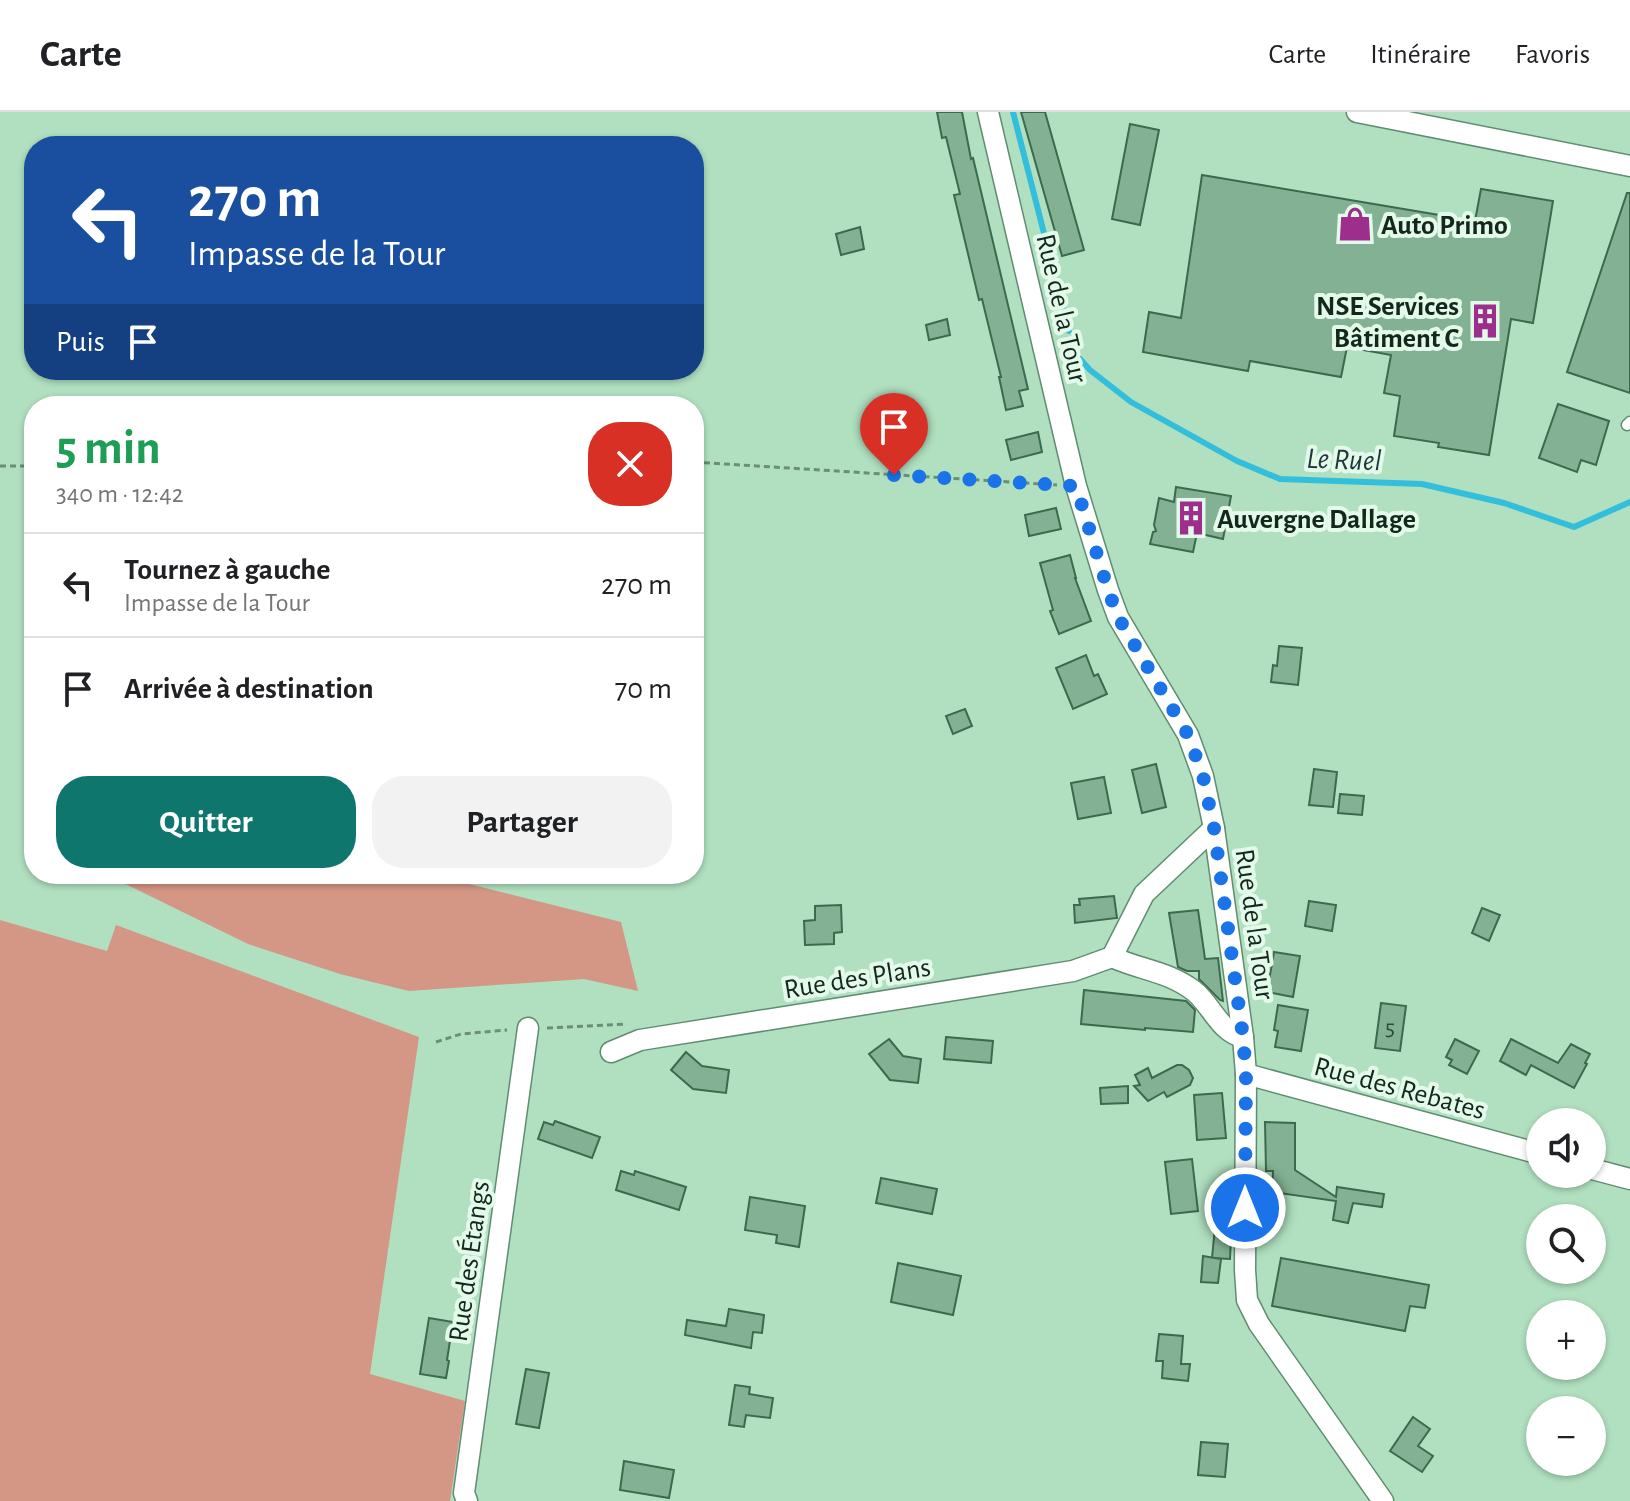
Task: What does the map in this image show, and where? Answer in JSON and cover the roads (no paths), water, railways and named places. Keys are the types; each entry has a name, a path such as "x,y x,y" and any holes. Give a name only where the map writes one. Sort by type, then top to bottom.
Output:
{"street":[{"name":"Rue de la Tour","path":"988,112 1076,486 1108,590 1118,617 1188,735 1203,776 1214,828 1243,1037 1246,1074 1247,1300 1259,1324 1383,1501"},
{"path":"1357,112 1391,115 1630,166"},
{"path":"1214,828 1144,894 1112,957 1129,965 1167,974 1195,992 1233,1035 1243,1037"},
{"name":"Rue des Plans","path":"611,1052 640,1040 1073,971 1112,957"},
{"name":"Rue des Étangs","path":"467,1501 464,1493 528,1028"},
{"name":"Rue des Rebates","path":"1246,1074 1526,1150"},
{"path":"1606,1173 1630,1179"}],"waterway":[{"name":"Le Ruel","path":"1013,112 1069,331"},
{"name":"Le Ruel","path":"1080,359 1131,402 1237,461 1280,479 1422,484 1504,503 1574,527 1630,502"}],"place":[{"name":"Auto Primo","path":"1355,224"},
{"name":"NSE Services Bâtiment C","path":"1485,321"},
{"name":"Auvergne Dallage","path":"1191,518"}]}
